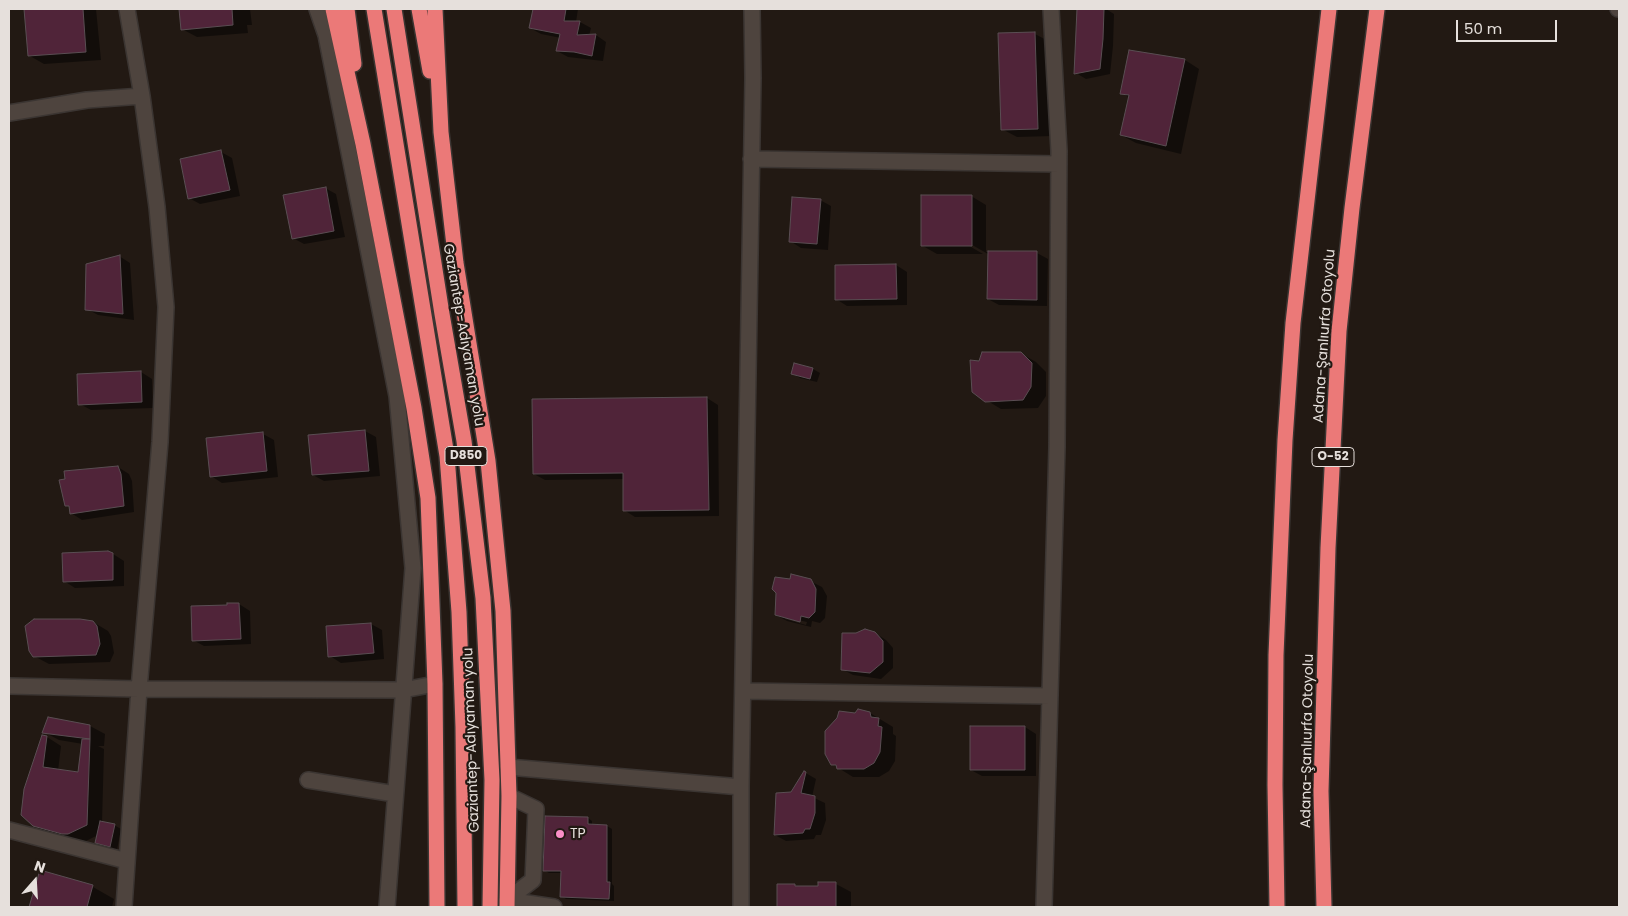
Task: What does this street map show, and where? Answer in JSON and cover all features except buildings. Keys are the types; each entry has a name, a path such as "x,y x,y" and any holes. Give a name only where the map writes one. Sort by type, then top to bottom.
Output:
{"highway":[{"name":"Gaziantep-Adıyaman yolu","path":"374,9 447,456 459,612 465,907"},
{"name":"Gaziantep-Adıyaman yolu","path":"394,9 464,441 483,598 492,780 490,907"},
{"path":"419,9 441,132 456,263 490,480 503,611 509,796 509,905"},
{"path":"435,9 441,132"},
{"path":"1277,907 1275,785 1276,655 1286,440 1293,323 1329,9"},
{"name":"Adana-Şanlıurfa Otoyolu","path":"1324,907 1321,791 1328,548 1339,331 1353,198 1377,9"},
{"path":"337,10 414,408 428,498 435,684 436,907"}],"street":[{"path":"124,907 139,690 160,442 166,307 157,207 142,96 127,9"},
{"path":"317,9 326,35 397,396 413,568 387,907"},
{"path":"741,907 752,9"},
{"path":"1044,907 1057,447 1059,164 1051,9"},
{"path":"9,113 87,100 142,96"},
{"path":"751,159 1059,164"},
{"path":"9,686 139,690 403,690 435,684"},
{"path":"743,691 1050,696"},
{"path":"508,767 741,787"},
{"path":"308,780 395,794"},
{"path":"509,796 536,809 532,880 509,905"},
{"path":"9,830 127,861"},
{"path":"509,905 554,907"}],"place":[{"name":"TP","path":"560,834"}]}
